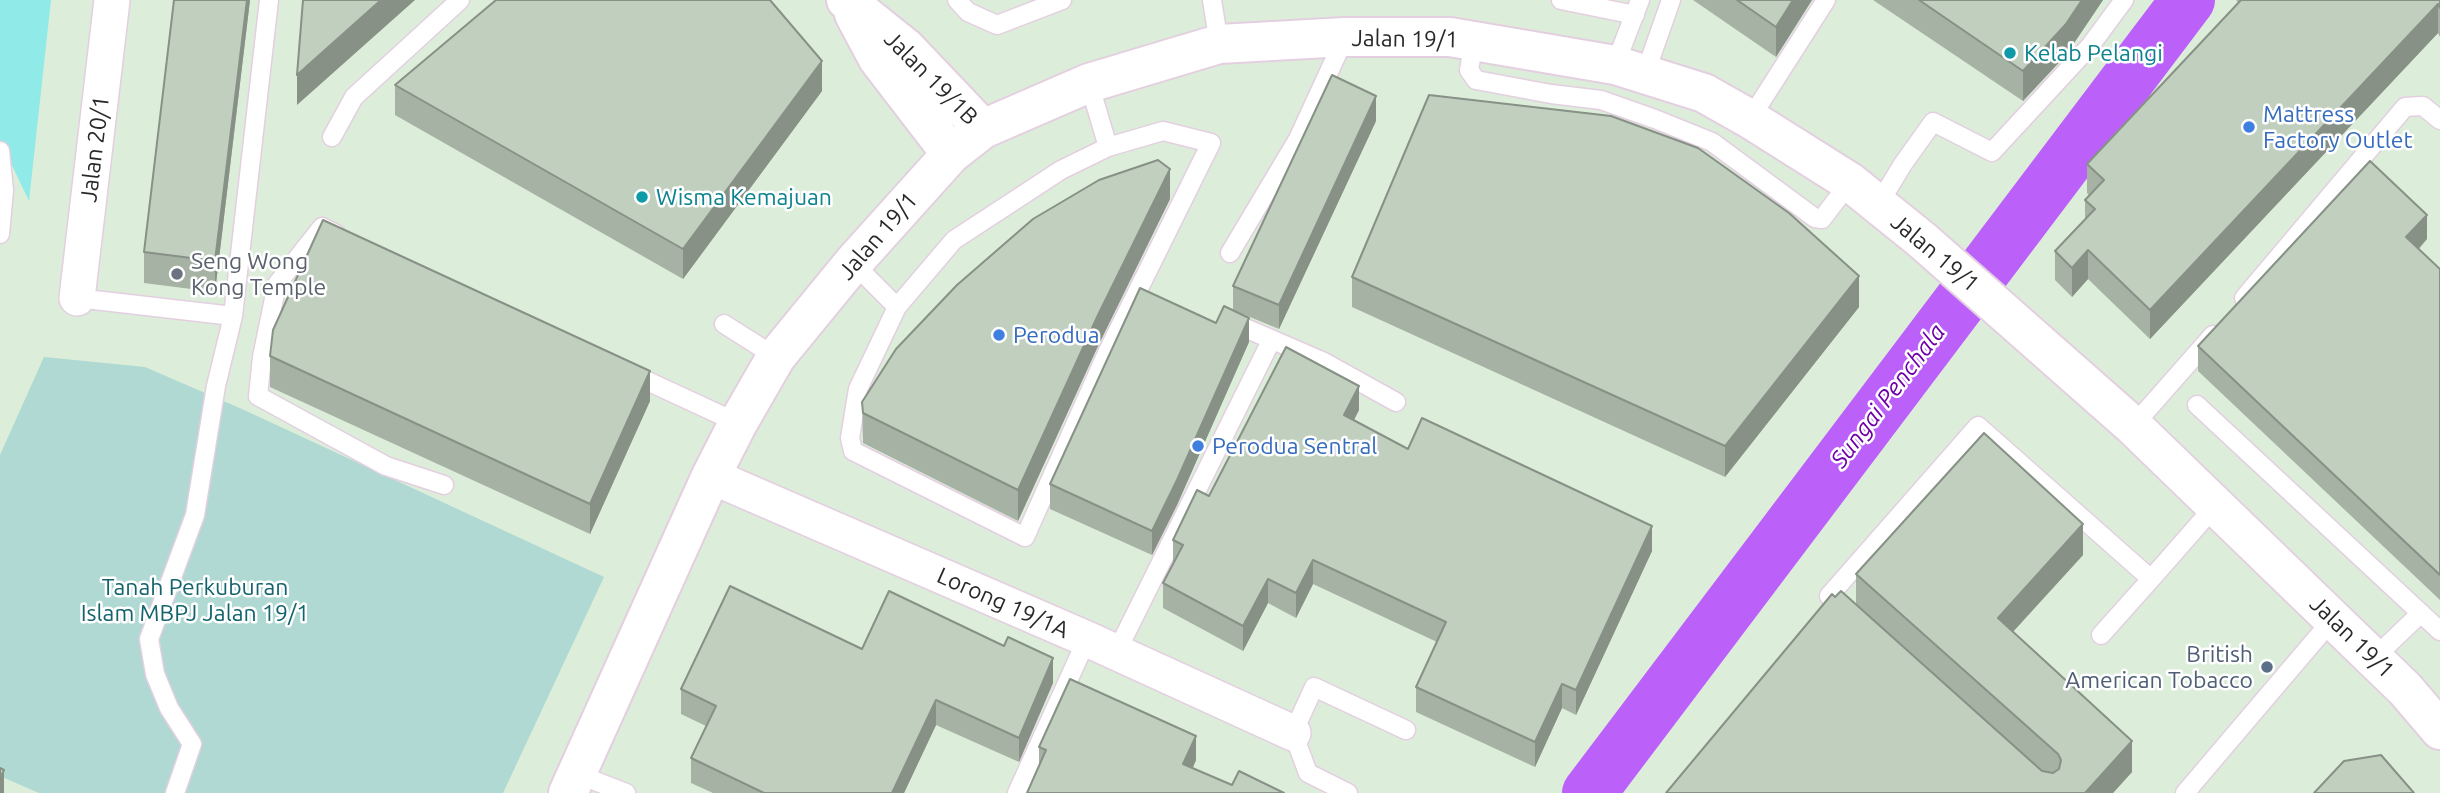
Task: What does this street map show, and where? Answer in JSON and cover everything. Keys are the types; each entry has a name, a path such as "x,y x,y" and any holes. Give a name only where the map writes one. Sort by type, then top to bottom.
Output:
{"main road":[{"name":"Jalan 19/1B","path":"846,0 906,48 983,129"},
{"name":"Jalan 19/1B","path":"846,0 878,59 951,154"},
{"name":"Jalan 19/1","path":"573,783 711,476 776,357 853,263 951,154 983,129 1088,83 1219,44 1345,37 1450,37 1630,69 1704,93 1750,119 1864,194 1922,240 2133,426 2374,658 2440,730"},
{"name":"Jalan 19/1","path":"2405,689 2440,717"}],"street":[{"name":"Jalan 20/1","path":"77,298 112,0"},
{"name":"Lorong 19/1A","path":"711,476 1102,646 1293,733"}],"lane":[{"path":"175,793 192,744 169,708 155,674 149,639 195,515 216,386 233,316 269,0"},
{"path":"332,137 354,97 460,0"},
{"path":"957,0 968,12 997,25 1062,0"},
{"path":"1212,0 1219,44"},
{"path":"1561,0 1637,8 1630,69"},
{"path":"1630,69 1671,0"},
{"path":"1750,119 1826,0"},
{"path":"1474,41 1469,70 1476,79 1551,94 1601,100 1712,142 1815,218 1822,219 1864,194 1903,164 1933,122 1992,152 2090,46 2124,0"},
{"path":"1230,253 1298,139 1345,37"},
{"path":"1088,83 1108,147"},
{"path":"2133,426 2227,319 2404,107 2423,106 2440,121"},
{"path":"1163,131 1211,143 1108,351 1025,537 853,451 850,438 858,389 897,307 954,240 1061,170 1108,147 1163,131"},
{"path":"0,151 4,190 0,234"},
{"path":"346,239 322,227 277,284 262,357 258,396 386,466 444,485"},
{"path":"853,263 897,307"},
{"path":"77,298 233,316"},
{"path":"1229,321 1324,362 1396,402"},
{"path":"724,324 776,357"},
{"path":"1017,793 1271,341"},
{"path":"617,366 738,423"},
{"path":"2197,405 2440,631"},
{"path":"1859,623 1829,596 1978,426 2151,579"},
{"path":"2101,635 2216,506"},
{"path":"2374,658 2421,613"},
{"path":"2185,793 2333,619"},
{"path":"1349,793 1308,773 1293,733 1314,687 1406,730"},
{"path":"573,783 626,793"}],"shaded area":[{"path":"0,0 51,0 29,201 0,140"}],"green space":[{"name":"Tanah Perkuburan Islam MBPJ Jalan 19/1","path":"44,357 145,367 242,409 604,577 503,793 39,793 0,776 0,455"}],"building":[{"path":"174,0 247,0 215,261 144,252"},
{"path":"303,0 381,0 297,75"},
{"name":"Wisma Kemajuan","path":"496,0 770,0 822,61 683,249 395,85"},
{"path":"1737,0 1793,0 1776,27"},
{"path":"1919,0 2082,0 2066,24 2023,71"},
{"name":"Mattress Factory Outlet","path":"2241,0 2440,0 2440,8 2438,4 2150,310 2088,250 2072,268 2055,251 2095,209 2085,200 2104,180 2087,164"},
{"path":"1332,75 1376,96 1279,305 1233,286"},
{"path":"1429,95 1611,116 1698,148 1789,213 1859,276 1725,446 1352,277"},
{"path":"1158,160 1170,169 1098,315 1018,490 863,413 862,402 896,349 957,285 1033,219 1099,180"},
{"path":"2370,161 2427,215 2406,237 2440,269 2440,575 2198,346"},
{"path":"323,220 650,371 590,504 270,356 273,330"},
{"path":"1140,288 1216,323 1224,306 1249,318 1152,531 1050,484"},
{"path":"1286,347 1359,386 1344,415 1408,449 1422,418 1652,526 1576,690 1562,684 1535,742 1416,687 1446,622 1313,560 1296,593 1268,579 1243,626 1163,583 1183,545 1173,540 1197,490 1209,496"},
{"path":"1984,433 2083,524 1998,618 2132,741 2085,793 1666,793 1832,594 1835,597 1841,591 2042,771 2053,773 2059,769 2061,760 2058,754 1856,574"},
{"path":"730,586 862,649 889,591 1004,646 1008,637 1053,658 1019,738 936,700 892,793 764,793 691,758 716,706 681,689"},
{"path":"1070,679 1196,736 1183,764 1232,785 1239,771 1284,793 1027,793 1046,750 1039,747"},
{"path":"2381,755 2414,793 2314,793 2344,761"}],"waterway":[{"name":"Sungai Penchala","path":"1589,793 2188,0"}],"place":[{"name":"Kelab Pelangi","path":"2010,53"},
{"name":"Mattress Factory Outlet","path":"2249,127"},
{"name":"Wisma Kemajuan","path":"642,197"},
{"name":"Seng Wong Kong Temple","path":"177,274"},
{"name":"Perodua","path":"999,335"},
{"name":"Perodua Sentral","path":"1198,446"},
{"name":"British American Tobacco","path":"2267,667"}]}
